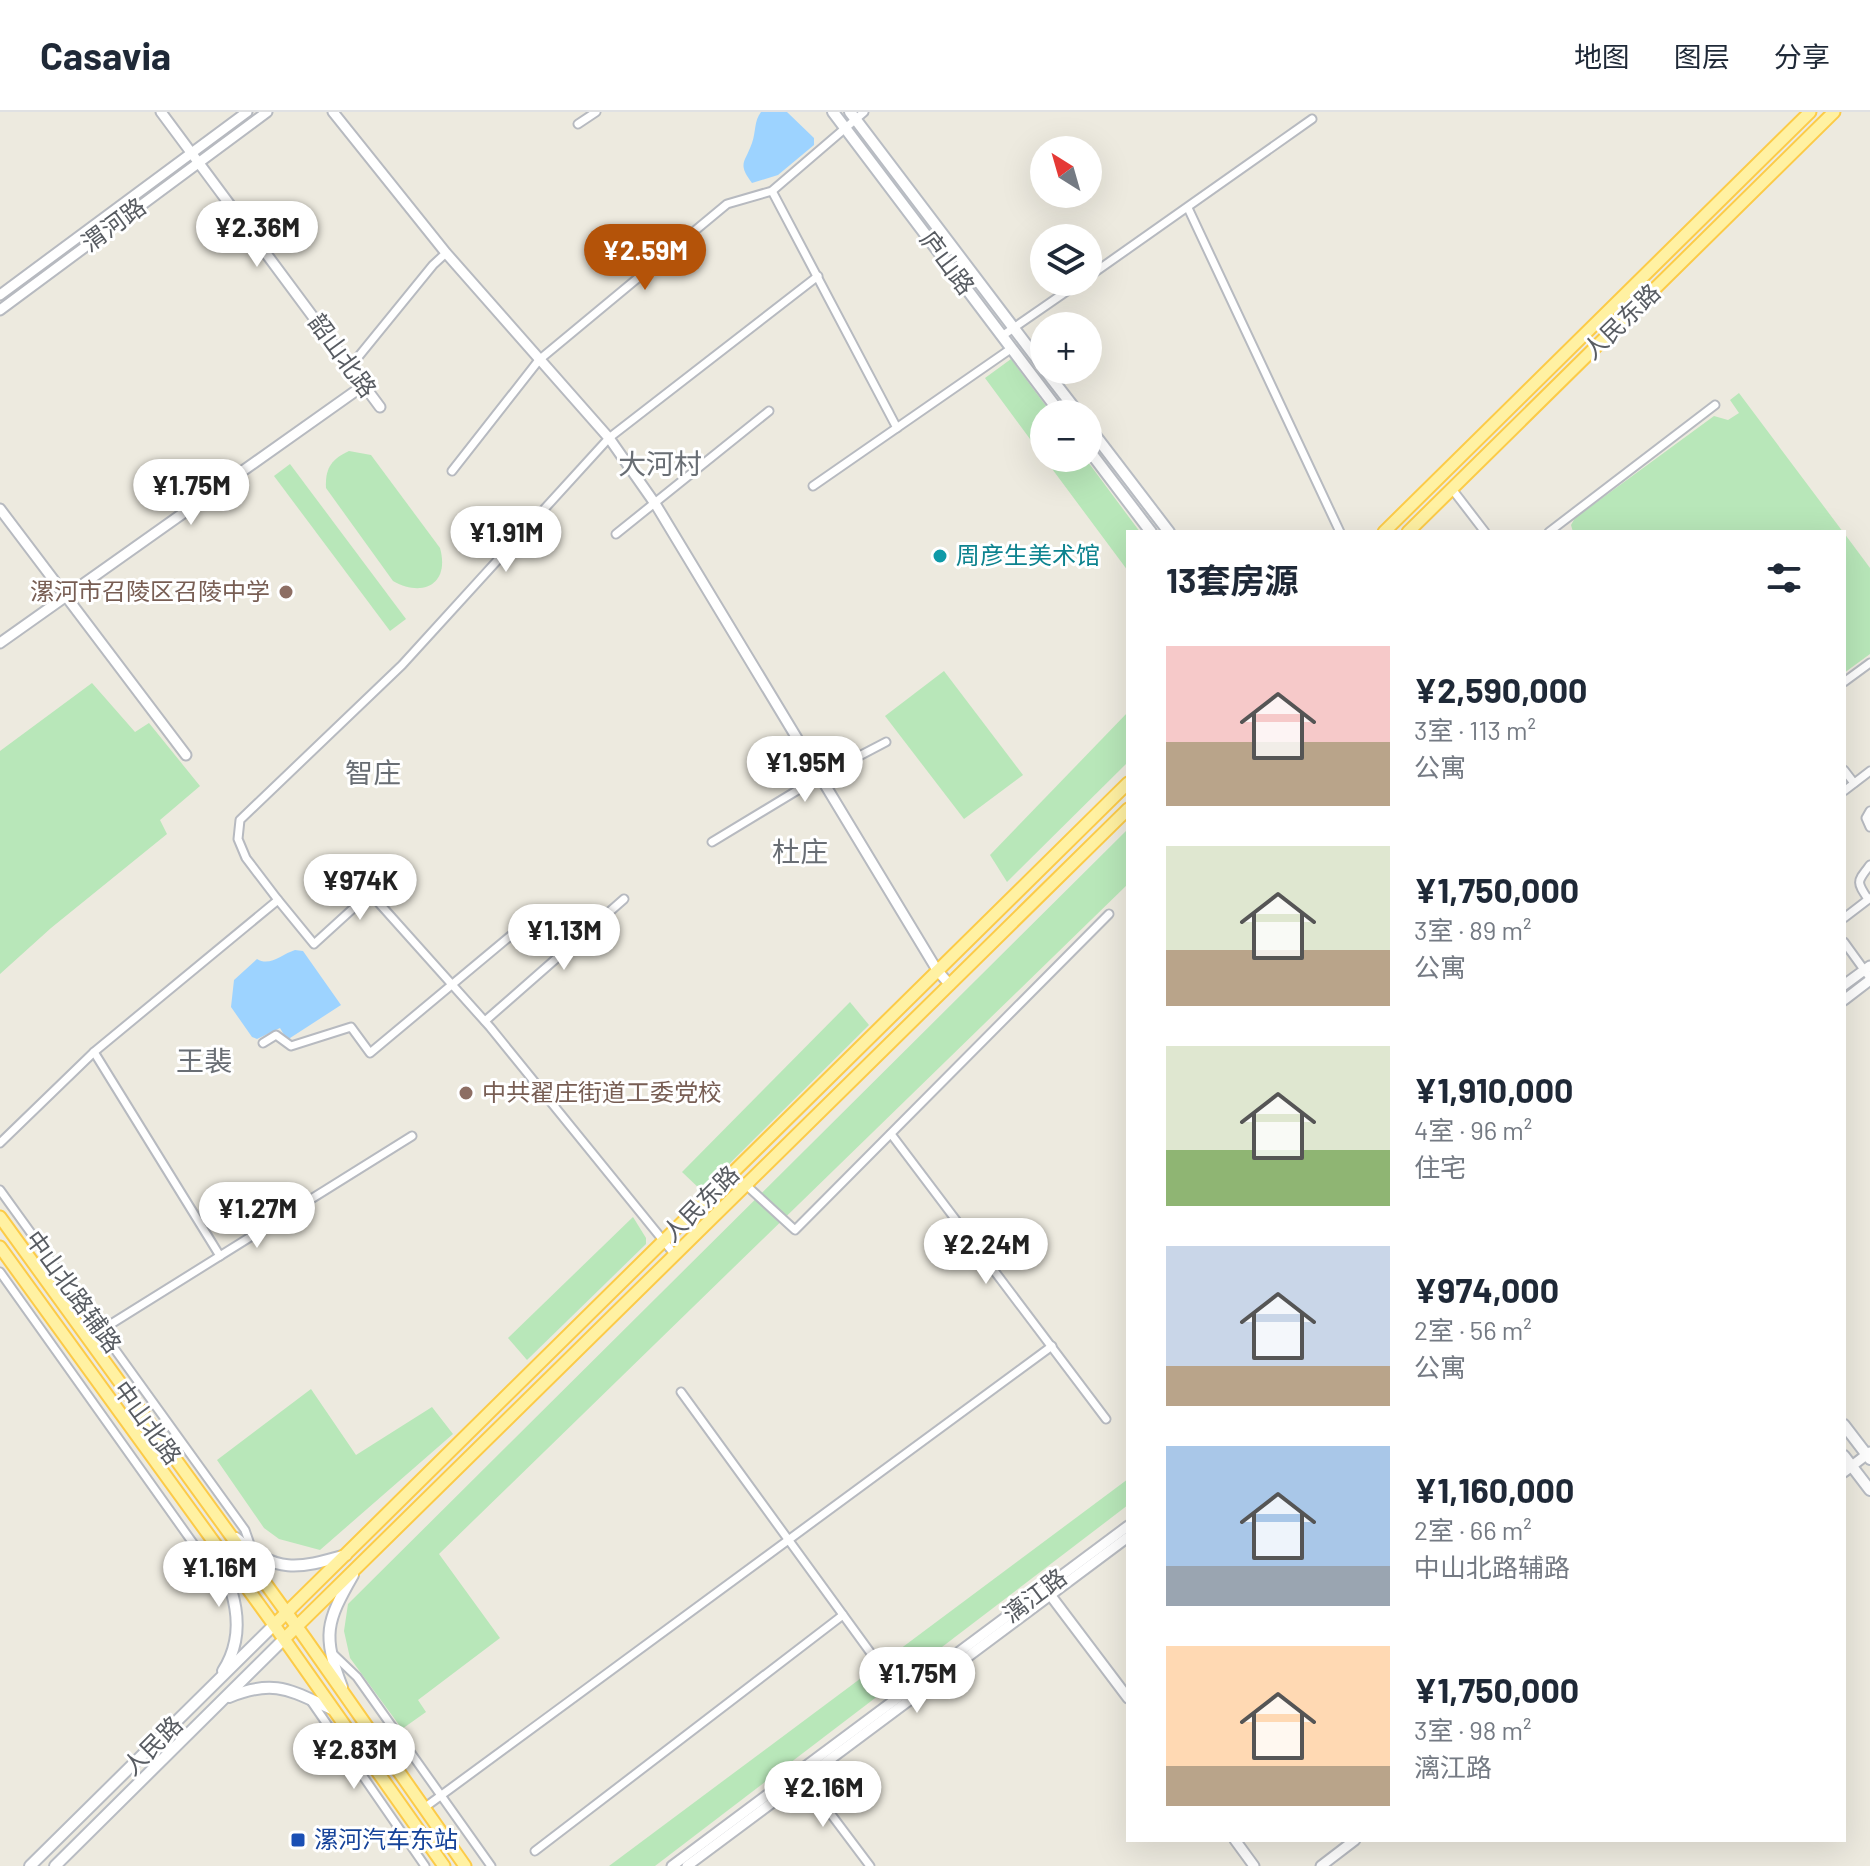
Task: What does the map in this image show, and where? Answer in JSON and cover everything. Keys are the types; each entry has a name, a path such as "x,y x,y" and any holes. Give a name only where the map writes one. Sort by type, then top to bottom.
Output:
{"main road":[{"name":"庐山路","path":"833,112 1051,400"},
{"name":"人民东路","path":"1386,530 1810,112"},
{"name":"人民东路","path":"1410,530 1834,112"},
{"name":"庐山路","path":"856,114 1030,350"},
{"name":"庐山路","path":"1056,384 1068,400"},
{"path":"1102,444 1167,530"},
{"path":"1102,467 1149,530"},
{"name":"人民东路","path":"274,1625 1126,785"},
{"name":"人民东路","path":"284,1639 1126,811"},
{"name":"中山北路","path":"0,1217 287,1613 465,1866"},
{"name":"中山北路","path":"0,1247 444,1866"},
{"path":"1846,1427 1869,1455"},
{"path":"1848,1469 1870,1490"},
{"path":"223,1527 252,1553 282,1565 304,1567 348,1554"},
{"path":"208,1534 234,1595 238,1622 235,1644 213,1686"},
{"path":"347,1700 331,1652 330,1627 334,1606 357,1567"},
{"name":"人民路","path":"30,1866 274,1625"},
{"name":"人民路","path":"55,1866 284,1639"},
{"path":"224,1699 266,1686 288,1689 334,1710"},
{"path":"410,1818 424,1808"}],"street":[{"name":"韶山北路","path":"161,112 380,407"},
{"name":"渭河路","path":"0,295 247,112"},
{"name":"渭河路","path":"0,310 267,112"},
{"path":"333,112 446,253 609,438 654,504 937,970 950,985"},
{"path":"578,124 596,112"},
{"path":"452,471 539,360 727,204 772,191 856,114"},
{"path":"1102,267 1312,119"},
{"path":"772,191 897,428"},
{"path":"1188,208 1339,530"},
{"path":"350,367 446,253"},
{"path":"44,261 51,271"},
{"path":"675,1255 485,1021 370,893 314,944 246,858 238,839 240,820 402,665 609,438 818,276"},
{"path":"1002,336 1060,296"},
{"path":"813,486 1012,348"},
{"path":"0,643 364,385"},
{"path":"1552,530 1715,405"},
{"path":"616,534 769,411"},
{"path":"1452,489 1483,530"},
{"path":"0,509 186,755"},
{"path":"1846,681 1870,663"},
{"path":"712,842 821,776 886,742"},
{"path":"1846,789 1870,771"},
{"path":"1846,773 1854,783"},
{"path":"1870,811 1866,818 1870,827"},
{"path":"1846,916 1869,898 1858,885 1870,865"},
{"path":"485,1021 624,899"},
{"path":"0,1143 94,1052 278,900"},
{"path":"746,1185 795,1230 1109,914"},
{"path":"263,1043 276,1035 291,1046 351,1027 370,1053 527,922"},
{"path":"1846,944 1869,973"},
{"path":"1846,984 1869,973"},
{"path":"1846,998 1869,973"},
{"path":"94,1052 220,1256"},
{"path":"891,1134 1106,1419"},
{"path":"87,1339 412,1136"},
{"name":"中山北路辅路","path":"0,1190 245,1530 252,1553"},
{"name":"中山北路辅路","path":"0,1272 210,1567 230,1584"},
{"path":"424,1808 1052,1346"},
{"path":"681,1392 902,1696"},
{"path":"1848,1469 1869,1455"},
{"name":"漓江路","path":"672,1866 801,1775 1048,1592 1126,1528"},
{"name":"漓江路","path":"687,1866 902,1696 1126,1538"},
{"path":"1048,1592 1126,1695"},
{"path":"535,1851 843,1615"},
{"path":"331,1652 357,1677 491,1866"},
{"path":"310,1699 425,1866"},
{"path":"801,1775 870,1866"},
{"path":"399,1826 410,1818"},
{"path":"1236,1842 1254,1866"},
{"path":"1321,1866 1352,1842"}],"green space":[{"path":"1011,359 1042,400 1030,400 1030,439 985,378"},
{"path":"1739,393 1842,530 1572,530 1571,525 1575,518 1714,416 1728,420 1739,413 1730,400"},
{"path":"349,451 371,455 440,548 441,571 432,584 414,588 393,581 326,488 330,465"},
{"path":"290,464 406,619 390,631 274,476"},
{"path":"1054,472 1095,472 1139,530 1126,530 1126,568"},
{"path":"1846,536 1870,568 1870,654 1846,672"},
{"path":"944,671 1023,775 964,819 885,716"},
{"path":"92,683 135,732 149,723 200,786 160,820 167,834 51,928 0,974 0,751"},
{"path":"1126,714 1126,764 1007,882 990,855"},
{"path":"1126,831 1126,886 439,1554 500,1638 418,1700 426,1712 402,1729 350,1658 344,1631 348,1604"},
{"path":"850,1002 869,1025 702,1191 682,1172"},
{"path":"633,1217 646,1238 646,1244 527,1360 508,1338"},
{"path":"311,1389 356,1455 432,1407 453,1434 320,1550 279,1539 264,1528 217,1460"},
{"path":"1126,1480 1126,1507 655,1866 609,1866"}],"water":[{"path":"761,112 787,112 814,138 814,145 778,175 752,183 744,163"},
{"path":"295,950 303,951 341,1005 287,1040 280,1028 257,1039 252,1037 231,1007 234,980 257,959 267,962"}],"place":[{"name":"周彦生美术馆","path":"940,556"},
{"name":"漯河市召陵区召陵中学","path":"286,592"},
{"name":"中共翟庄街道工委党校","path":"466,1093"},
{"name":"漯河汽车东站","path":"298,1840"}],"district":[{"name":"大河村","path":"660,464"},
{"name":"智庄","path":"373,773"},
{"name":"杜庄","path":"800,852"},
{"name":"王裴","path":"204,1061"}]}
